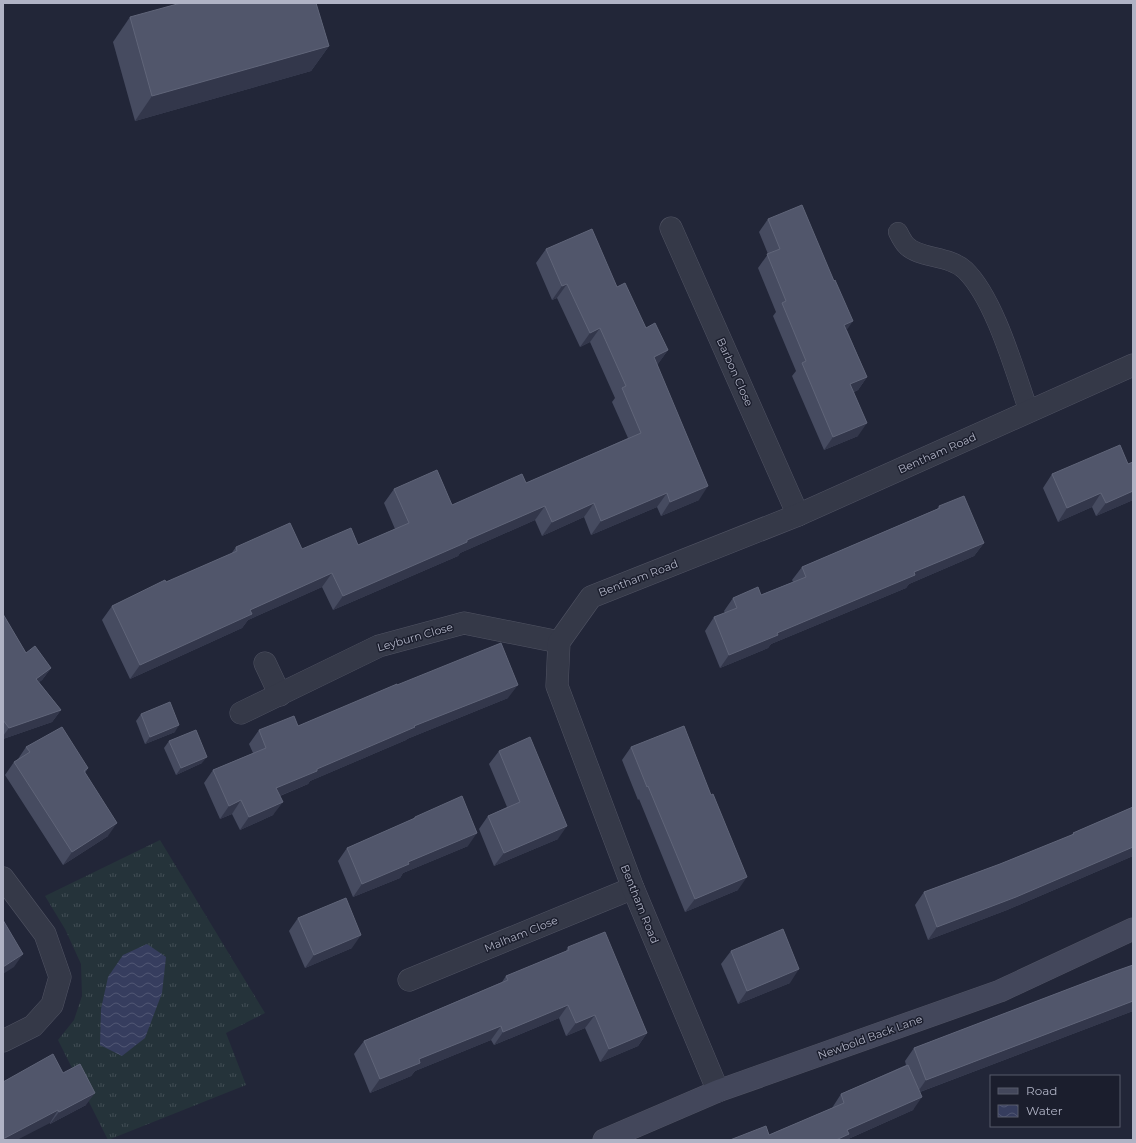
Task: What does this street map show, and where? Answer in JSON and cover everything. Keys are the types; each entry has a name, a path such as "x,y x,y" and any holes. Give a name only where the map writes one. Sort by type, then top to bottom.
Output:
{"street":[{"name":"Barbon Close","path":"671,228 798,515"},
{"name":"Bentham Road","path":"718,1091 633,888 556,686 559,642 591,597 798,515 1133,365"},
{"name":"Leyburn Close","path":"241,713 379,646 464,623 559,642"},
{"path":"265,663 280,694"},
{"path":"3,878 45,934 60,977 52,1005 33,1026 3,1041"},
{"name":"Malham Close","path":"409,980 633,888"},
{"name":"Newbold Back Lane","path":"604,1140 718,1091 1000,991 1133,929"}],"lane":[{"path":"898,232 906,245 915,252 951,261 964,269 972,278 994,315 1029,412"}],"green space":[{"path":"160,840 265,1013 226,1033 246,1085 108,1140 58,1040 74,1020 82,996 81,964 65,929 45,896"}],"water":[{"path":"147,944 166,957 162,993 145,1038 122,1056 100,1045 101,1009 108,977 123,955"}],"building":[{"path":"181,3 316,3 329,46 152,96 130,17"},
{"path":"802,205 834,281 835,280 853,321 844,325 867,377 850,384 867,423 833,437 802,363 806,361 782,303 786,301 767,254 780,249 768,219"},
{"path":"592,229 617,287 625,283 646,328 655,323 668,350 654,357 708,486 670,502 667,493 601,521 594,503 552,522 545,506 343,596 332,573 250,610 252,614 140,665 112,606 165,580 166,582 237,551 236,547 290,523 302,549 351,528 358,545 409,523 394,489 437,470 452,505 522,474 526,483 641,433 622,388 626,386 600,328 590,333 567,284 562,286 546,249"},
{"path":"1120,445 1128,464 1133,462 1133,491 1106,503 1101,493 1067,508 1052,474"},
{"path":"964,496 984,543 914,572 915,575 777,633 778,635 729,655 714,617 737,608 733,598 758,587 761,595 806,577 802,567 940,508 939,506"},
{"path":"3,614 26,653 35,646 51,668 36,679 61,710 9,728 3,720"},
{"path":"501,643 518,685 414,726 415,727 276,788 283,802 249,817 241,800 229,806 213,770 266,748 259,730 294,716 298,726 397,684"},
{"path":"170,702 179,725 150,737 141,714"},
{"path":"684,726 711,795 713,794 747,877 695,899 631,747"},
{"path":"62,727 88,768 84,771 117,823 72,852 14,762 30,752 26,747"},
{"path":"196,730 207,757 181,768 169,741"},
{"path":"530,737 567,826 504,853 488,816 520,802 499,751"},
{"path":"462,796 477,833 408,862 409,864 362,884 347,848"},
{"path":"1133,807 1133,847 1016,897 937,927 924,892 1000,864 1074,834 1073,833"},
{"path":"346,898 361,935 314,955 298,918"},
{"path":"3,920 23,954 3,967"},
{"path":"783,929 799,969 747,991 731,951"},
{"path":"605,932 647,1033 609,1049 595,1015 576,1023 568,1005 503,1032 501,1026 419,1059 420,1063 380,1079 364,1041 508,980 506,976 569,950 568,947"},
{"path":"1133,965 1133,1001 926,1080 914,1048"},
{"path":"53,1054 63,1073 80,1064 95,1093 59,1112 58,1110 3,1139 3,1082"},
{"path":"908,1065 922,1097 847,1130 849,1134 836,1140 730,1140 766,1126 769,1135 844,1103 841,1094"}]}
